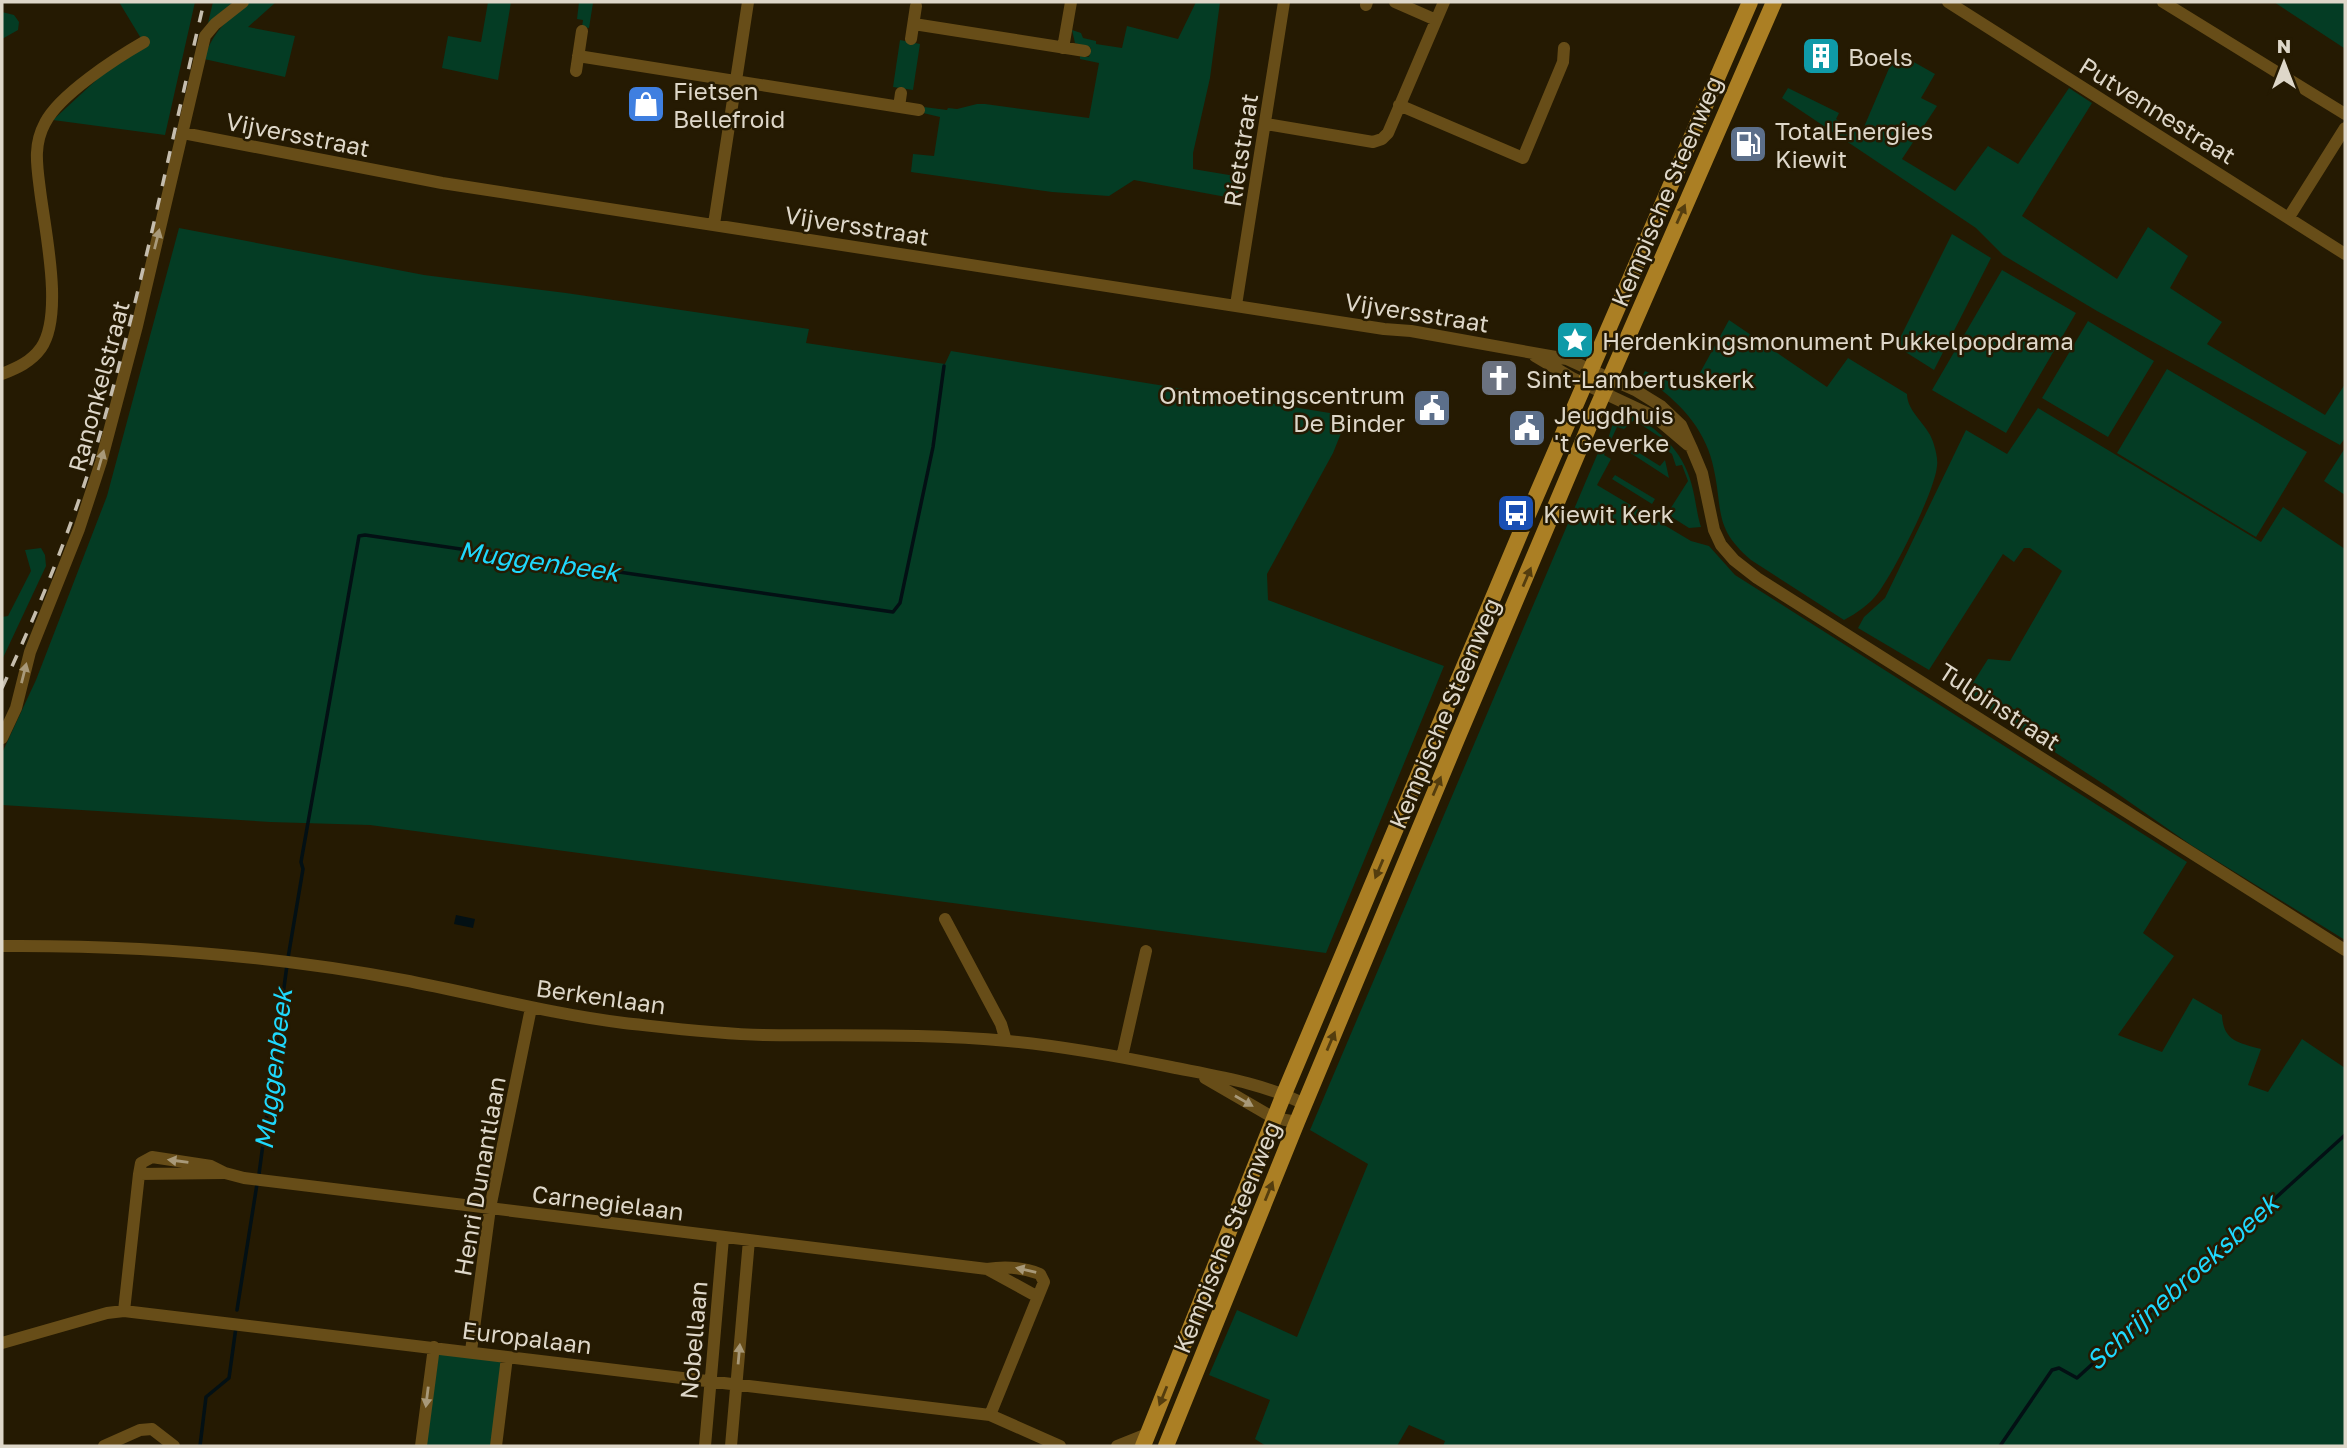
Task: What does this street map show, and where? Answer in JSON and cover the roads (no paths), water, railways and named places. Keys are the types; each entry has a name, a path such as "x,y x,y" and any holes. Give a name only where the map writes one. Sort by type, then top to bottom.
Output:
{"main road":[{"name":"Kempische Steenweg","path":"1145,1440 1284,1094 1527,517 1750,2"},
{"name":"Kempische Steenweg","path":"1166,1446 1304,1104 1607,385 1774,2"}],"street":[{"name":"Ranonkelstraat","path":"2,738 16,708 30,652 79,529 101,462 205,36 215,24 243,2"},
{"path":"714,224 748,2"},
{"path":"1063,48 1070,2"},
{"name":"Rietstraat","path":"1236,305 1284,2"},
{"path":"1395,2 1436,20"},
{"path":"1266,124 1373,142 1382,139 1388,134 1444,2"},
{"name":"Putvennestraat","path":"1948,2 2345,254"},
{"path":"2164,2 2345,114"},
{"path":"911,40 916,6"},
{"path":"914,23 1085,51"},
{"path":"576,71 582,31"},
{"path":"2,374 31,359 47,337 52,321 52,291 36,158 41,131 55,109 109,62 144,42"},
{"path":"1399,105 1524,158 1563,62 1564,48"},
{"path":"578,56 919,110"},
{"path":"899,107 901,93"},
{"path":"2288,217 2345,128"},
{"name":"Vijversstraat","path":"183,134 442,183 1526,350 1567,359 1589,378 1607,385"},
{"name":"Tulpinstraat","path":"1607,385 1661,406 1681,425 1702,473 1714,530 1721,545 1734,560 1757,578 2345,950"},
{"path":"944,919 1001,1024 1006,1041"},
{"name":"Berkenlaan","path":"2,946 107,946 284,961 403,980 531,1008 622,1022 757,1035 941,1037 1006,1041 1122,1057 1195,1072 1271,1089 1304,1104"},
{"path":"1122,1057 1146,951"},
{"name":"Henri Dunantlaan","path":"471,1352 490,1208 531,1008"},
{"name":"Berkenlaan","path":"1195,1072 1274,1118 1297,1122"},
{"name":"Carnegielaan","path":"124,1311 139,1174 141,1163 152,1157 211,1166 244,1178 987,1269 1002,1266 1028,1269 1040,1274 1044,1282 1038,1297 987,1269"},
{"name":"Nobellaan","path":"705,1446 723,1238"},
{"name":"Nobellaan","path":"731,1446 749,1240"},
{"path":"990,1415 1038,1297"},
{"name":"Europalaan","path":"2,1343 107,1313 124,1311 990,1415 1060,1446"},
{"path":"421,1446 434,1347"},
{"path":"496,1446 507,1357"},
{"path":"104,1446 140,1430 152,1429 174,1446"},
{"path":"1117,1446 1145,1440"}],"waterway":[{"name":"Muggenbeek","path":"288,958 303,869 301,862 359,536 893,612 900,603 933,447 944,366"},
{"name":"Muggenbeek","path":"259,1174 287,965"},
{"name":"Schrijnebroeksbeek","path":"2000,1446 2052,1370 2059,1368 2077,1378 2345,1135"},
{"name":"Muggenbeek","path":"237,1310 257,1184"},
{"name":"Muggenbeek","path":"200,1446 206,1397 229,1378 236,1327"}],"railway":[{"path":"2,688 53,571 95,451 140,284 204,2"}],"place":[{"name":"Boels","path":"1821,56"},
{"name":"Fietsen Bellefroid","path":"646,104"},
{"name":"TotalEnergies Kiewit","path":"1748,144"},
{"name":"Herdenkingsmonument Pukkelpopdrama","path":"1575,340"},
{"name":"Sint-Lambertuskerk","path":"1499,378"},
{"name":"Ontmoetingscentrum De Binder","path":"1432,408"},
{"name":"Jeugdhuis 't Geverke","path":"1527,428"},
{"name":"Kiewit Kerk","path":"1516,513"}]}
